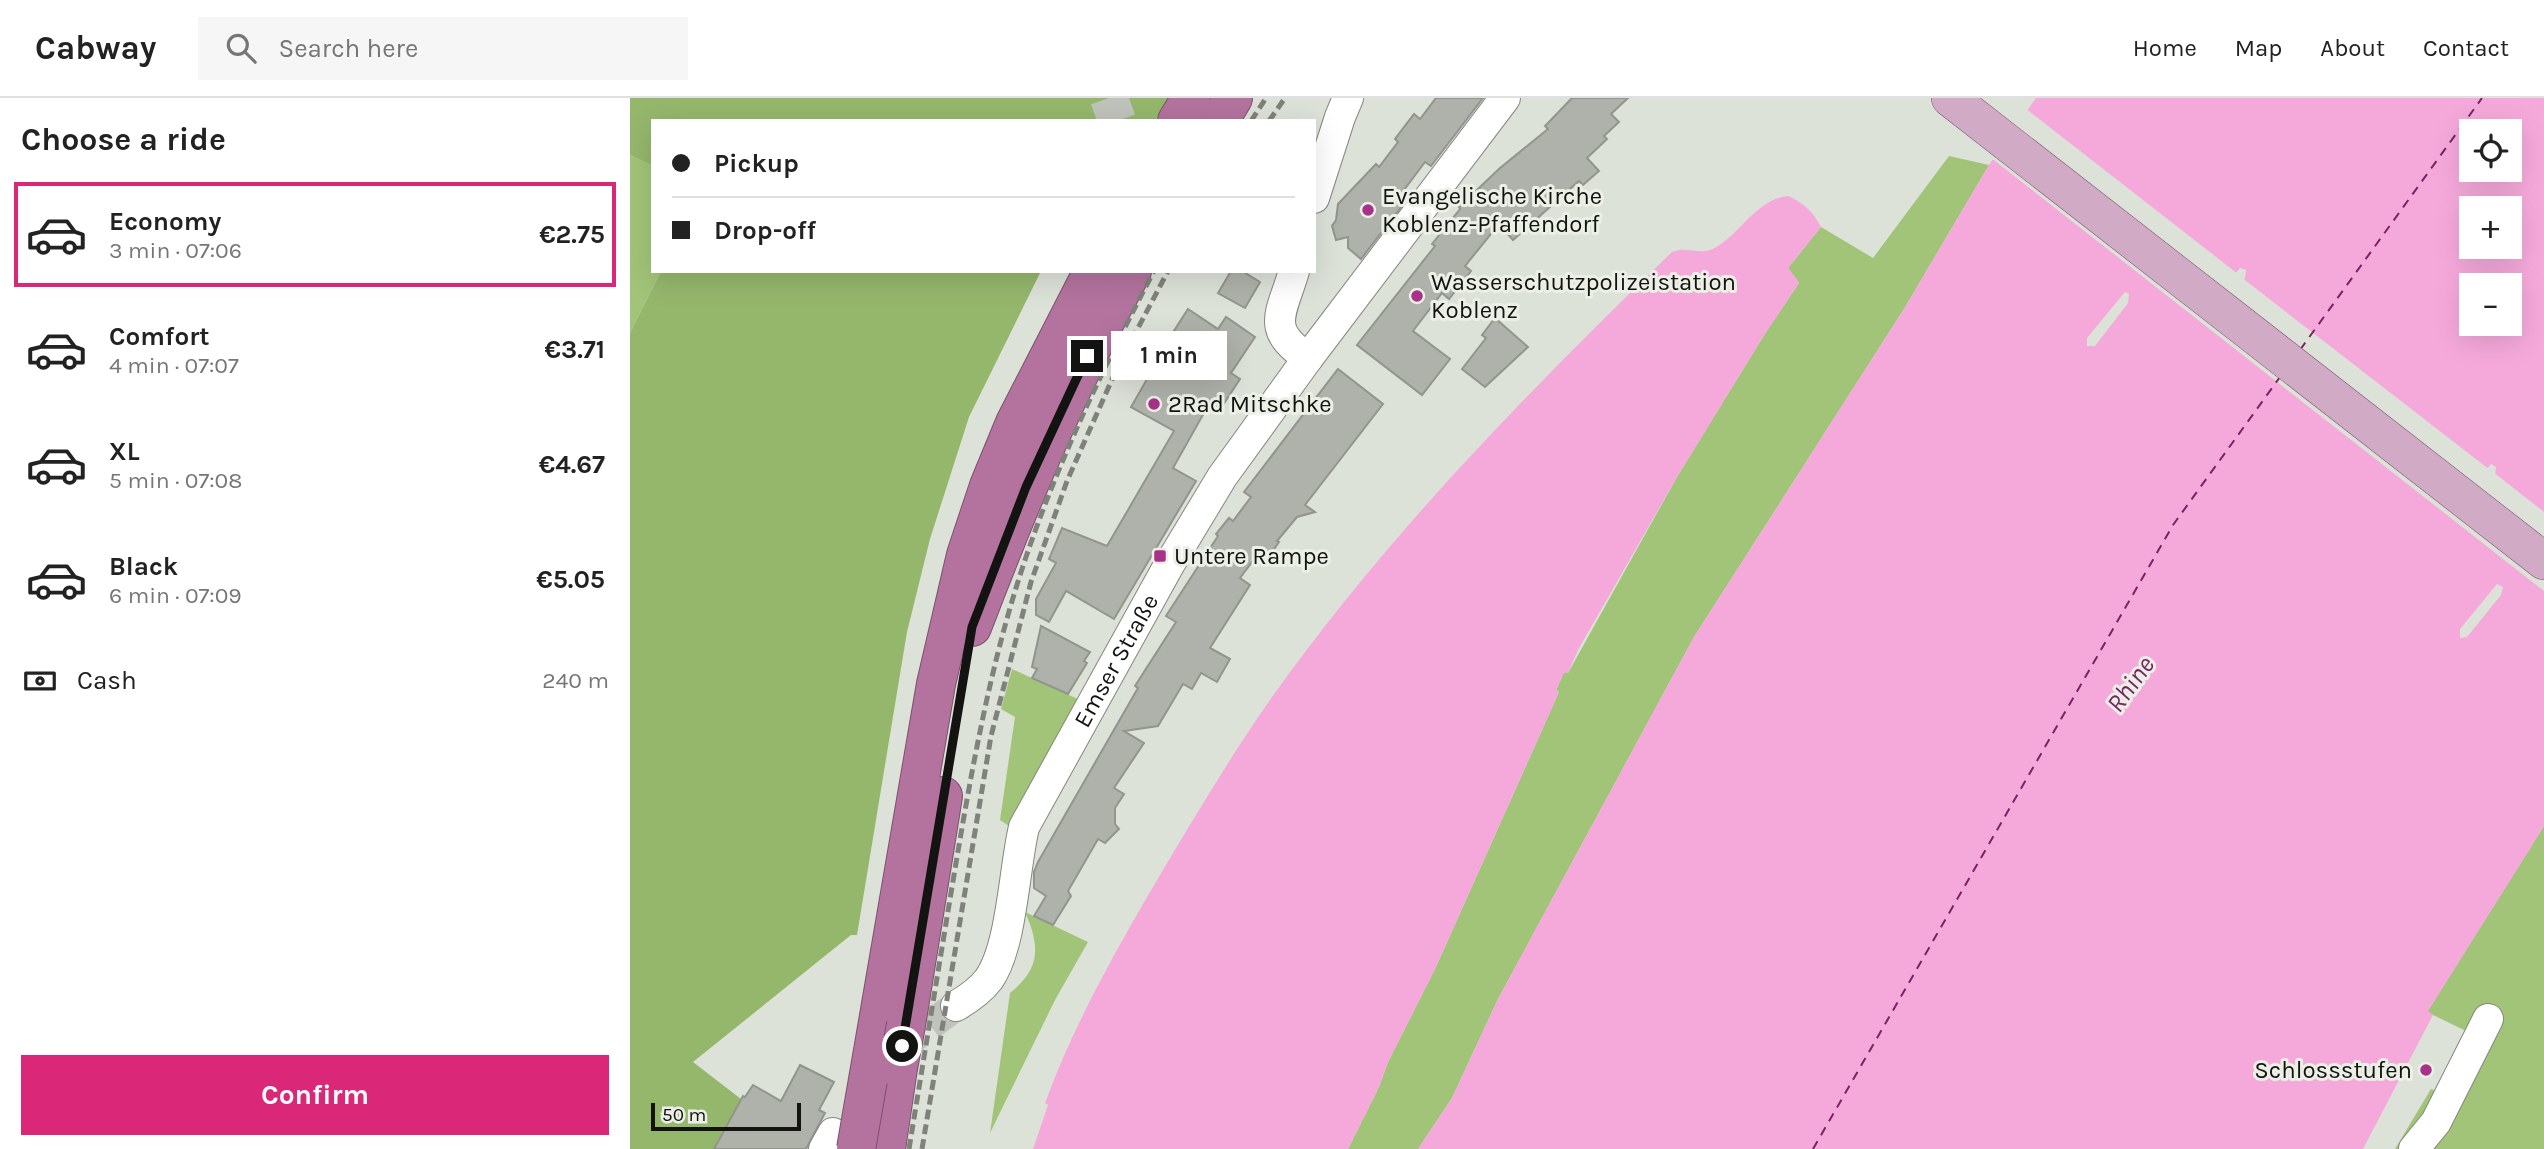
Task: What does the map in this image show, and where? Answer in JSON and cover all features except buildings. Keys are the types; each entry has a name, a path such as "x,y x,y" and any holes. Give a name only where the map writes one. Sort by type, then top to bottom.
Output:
{"highway":[{"path":"1178,119 1191,98"},
{"path":"1199,119 1212,98"},
{"path":"1220,119 1233,98"},
{"path":"838,1144 906,1025 972,627 993,532 1019,458 1109,273"},
{"path":"972,627 1036,464 1131,273"},
{"path":"886,1149 886,1060 933,696 961,576 999,460 1087,279"}],"main road":[{"path":"1950,98 2544,561"},
{"path":"1979,98 2544,541"}],"street":[{"path":"1316,192 1348,98"},
{"name":"Emser Straße","path":"956,1006 982,987 999,961 1007,930 1024,827 1169,565 1222,477 1308,358 1505,98"},
{"path":"1293,273 1281,314 1280,329 1284,340 1308,358"},
{"path":"2414,1149 2436,1122 2488,1019"}],"green space":[{"path":"630,98 1169,98 1156,119 651,119 651,165 630,155"},
{"path":"630,155 651,165 651,273 660,273 630,333"},
{"path":"1949,156 1989,165 1904,309 1694,637 1498,999 1452,1098 1418,1149 1348,1149 1435,969 1559,692 1556,690 1564,672 1568,673 1677,477 1799,283 1788,268 1821,227 1873,258"},
{"path":"660,273 1040,273 969,417 930,539 907,632 857,935 851,935 693,1062 741,1099 716,1149 630,1149 630,333"},
{"path":"1012,669 1082,701 1011,818 1009,826 1000,820 1015,717 1001,709"},
{"path":"2544,826 2544,1149 2395,1149 2431,1089 2436,1091 2466,1031 2427,1012"},
{"path":"1025,912 1088,942 1055,1000 990,1133 1010,993 1028,975 1035,956 1033,935"}],"water":[{"name":"Rhine","path":"2036,98 2544,98 2544,826 2428,1011 2433,1015 2363,1149 1418,1149 1452,1098 1498,999 1694,637 1904,309 1989,165","holes":["2240,268 2246,270 2245,278 2211,321 2202,315","2125,292 2129,294 2128,303 2095,346 2087,346 2087,338","2491,464 2496,467 2495,475 2452,515","2497,584 2503,587 2501,595 2467,637 2460,638 2460,629"]},
{"path":"1788,196 1808,208 1821,227 1788,268 1799,283 1677,477 1578,650 1568,673 1564,673 1556,690 1559,692 1435,969 1348,1149 1033,1149 1048,1105 1045,1103 1056,1075 1080,1021 1121,943 1224,769 1272,697 1363,578 1513,411 1672,252 1712,249 1727,240 1759,209 1777,198"}],"pier":[{"path":"2025,108 2238,274 2205,316 2208,319 2241,277 2490,470 2457,512 2459,515 2493,472 2544,512 2544,591 1990,157"}],"ferry route":[{"path":"2300,350 2482,98"},
{"path":"1813,1149 2173,525 2280,377"}],"tunnel":[{"path":"1109,98 1116,119"},
{"path":"894,1052 956,1006"}],"railway":[{"path":"1252,119 1266,98"},
{"path":"1270,119 1285,98"},
{"path":"909,1149 966,808 1001,639 1026,557 1053,483 1101,376 1153,273"},
{"path":"922,1149 991,736 1031,582 1067,481 1118,366 1167,273"}],"place":[{"name":"Evangelische Kirche Koblenz-Pfaffendorf","path":"1368,210"},
{"name":"Wasserschutzpolizeistation Koblenz","path":"1417,296"},
{"name":"2Rad Mitschke","path":"1154,404"},
{"name":"Untere Rampe","path":"1160,556"},
{"name":"Schlossstufen","path":"2426,1070"}],"route":[{"path":"902,1046 972,627 1026,487 1087,356"}]}
